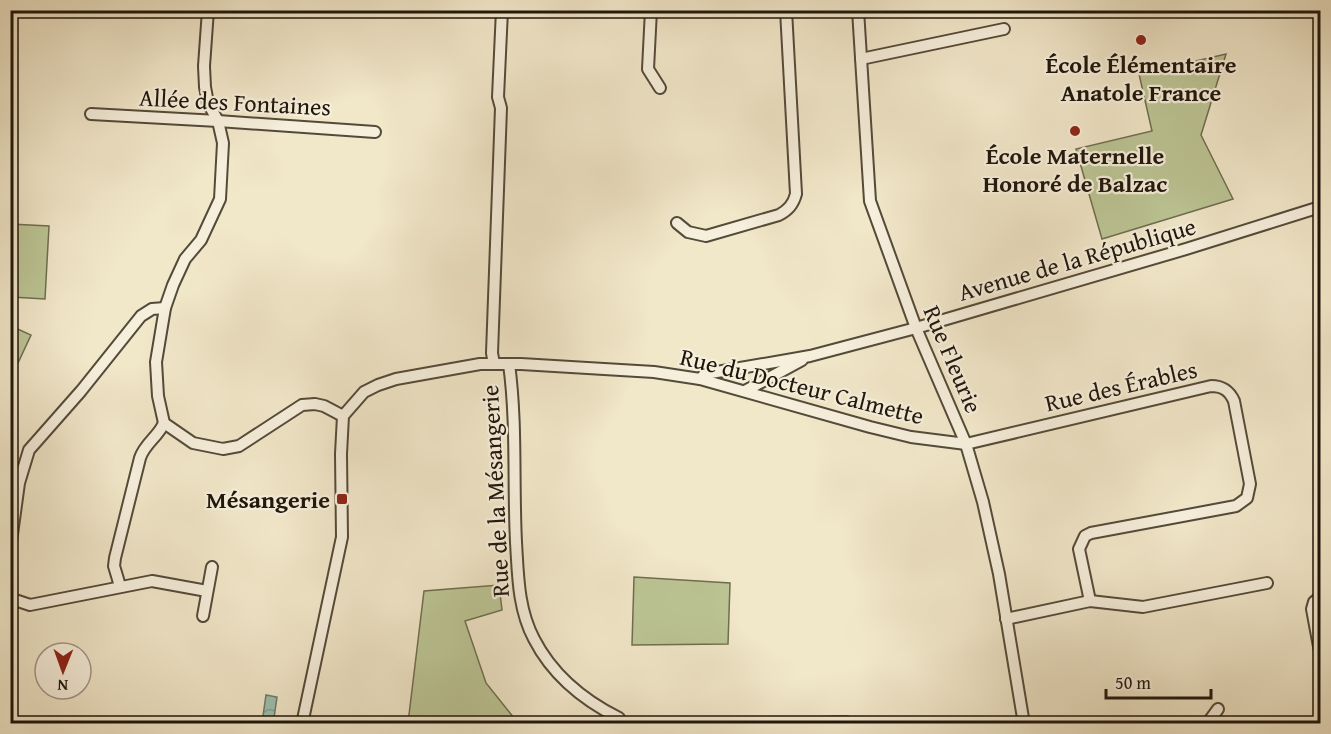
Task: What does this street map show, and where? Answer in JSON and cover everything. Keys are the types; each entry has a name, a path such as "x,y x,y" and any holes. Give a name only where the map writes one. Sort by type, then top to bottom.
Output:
{"street":[{"path":"120,586 114,566 115,558 140,458 143,448 161,431 164,423 158,396 156,362 165,308 185,259 201,240 219,205 223,143 218,121 208,103 205,87 204,66 208,10"},
{"name":"Rue de la Mésangerie","path":"494,364 492,353 501,108 498,97 502,10"},
{"path":"651,10 648,69 660,88"},
{"path":"677,224 688,232 706,236 779,215 788,210 793,202 796,195 786,10"},
{"name":"Rue Fleurie","path":"858,10 870,201 916,328 966,444 983,502 1024,723"},
{"path":"861,59 1004,29"},
{"name":"Allée des Fontaines","path":"91,114 375,132"},
{"name":"Avenue de la République","path":"700,379 705,374 810,356 916,328 1320,207"},
{"path":"10,549 20,483 29,450 81,391 141,316 152,309 165,308"},
{"name":"Avenue de la République","path":"745,392 810,356"},
{"name":"Rue de la Mésangerie","path":"509,364 514,431 517,570 519,595 524,614 533,638 563,679 584,698 619,718"},
{"name":"Rue du Docteur Calmette","path":"343,416 364,392 396,379 457,367 509,364 621,369 700,379 870,427 911,437 966,444"},
{"name":"Rue des Érables","path":"966,444 1211,386 1219,386 1232,395 1250,484 1247,498 1236,506 1090,533 1085,536 1079,549 1090,601"},
{"path":"164,423 204,447 223,449 239,446 302,405 324,406 343,416 342,537 302,723"},
{"path":"203,616 212,567"},
{"path":"10,597 30,605 152,581 207,591"},
{"path":"1006,619 1090,601 1143,608 1267,583"},
{"path":"1320,597 1314,602 1312,609 1320,652"},
{"path":"1207,723 1218,709"}],"shaded area":[{"path":"1226,54 1201,135 1233,199 1102,239 1076,149 1152,131 1139,74"},
{"path":"10,224 49,226 45,299 11,297"},
{"path":"11,326 31,335 11,378"},
{"path":"634,577 730,583 728,644 632,645"},
{"path":"499,585 502,610 465,621 486,683 518,723 408,723 424,591"},
{"path":"848,716 848,724 625,723 625,721"}],"water":[{"path":"266,695 277,697 274,718 263,716"}],"place":[{"name":"École Élémentaire Anatole France","path":"1141,40"},
{"name":"École Maternelle Honoré de Balzac","path":"1075,131"},
{"name":"Mésangerie","path":"342,499"}]}
